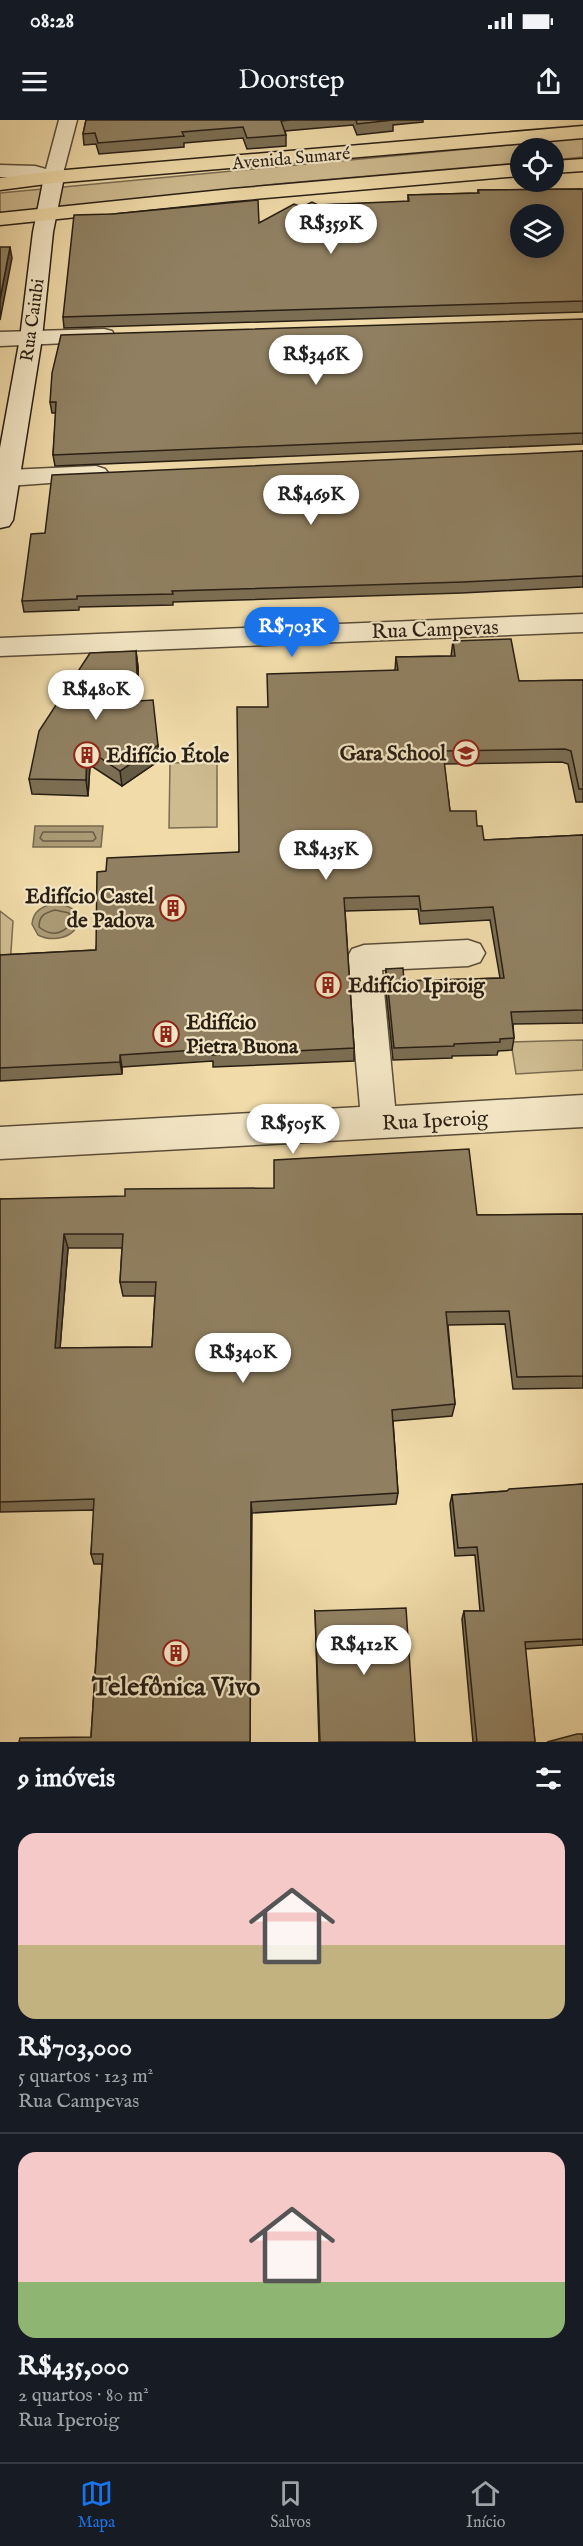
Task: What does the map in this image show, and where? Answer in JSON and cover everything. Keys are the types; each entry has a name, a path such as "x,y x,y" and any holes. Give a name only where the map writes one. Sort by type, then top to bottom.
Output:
{"main road":[{"name":"Avenida Sumaré","path":"0,184 54,177 583,132"},
{"path":"564,166 583,165"},
{"name":"Avenida Sumaré","path":"0,219 510,171"}],"street":[{"name":"Rua Caiubi","path":"0,520 31,338 47,213 68,120"},
{"path":"0,171 35,172 54,177"},
{"path":"0,339 121,335"},
{"path":"8,478 116,473"},
{"name":"Rua Campevas","path":"0,646 583,623"},
{"path":"379,1123 364,958 468,953"},
{"name":"Rua Iperoig","path":"0,1143 583,1111"}],"shaded area":[{"path":"583,138 583,157 564,159 564,140"},
{"path":"510,145 510,164 276,184 0,214 0,193"},
{"path":"217,762 217,827 169,828 170,763"},
{"path":"0,911 13,921 10,967 0,968"},
{"path":"583,1040 583,1070 516,1074 511,1042"}],"water":[{"path":"35,826 103,826 101,847 33,847"},
{"path":"61,903 73,909 77,917 74,930 69,935 53,939 38,935 32,924 35,915 46,906"}],"building":[{"path":"86,120 290,120 281,121 286,135 247,138 243,127 182,132 184,136 98,143 95,133 83,134"},
{"path":"356,120 393,120 357,124"},
{"path":"564,189 583,189 583,301 63,317 74,215 113,214 258,200 259,223 294,204 302,207 312,202 318,205 409,201 408,195 479,193 478,190 564,192"},
{"path":"0,247 10,247 0,299"},
{"path":"583,319 583,433 53,455 56,402 50,402 52,373 61,335"},
{"path":"583,451 583,576 172,591 173,594 77,596 77,599 22,601 31,534 45,533 52,475"},
{"path":"511,639 519,681 583,680 583,789 579,789 571,751 565,749 443,751 450,811 476,811 477,826 482,826 484,840 583,835 583,1010 511,1012 514,1038 500,1039 500,1042 394,1048 386,969 403,968 404,981 504,978 493,907 421,911 419,896 344,898 354,1048 212,1055 212,1049 120,1055 120,1062 0,1068 0,955 96,950 97,872 106,871 107,858 239,852 237,707 268,707 267,674 398,670 396,657 455,656 453,641"},
{"path":"136,651 138,701 153,700 158,745 120,771 87,749 86,780 29,779 39,731 90,653"},
{"path":"469,1149 477,1215 583,1214 583,1376 517,1377 509,1311 446,1312 455,1404 392,1410 398,1493 251,1502 250,1742 19,1742 20,1738 91,1737 103,1554 91,1554 94,1499 0,1502 0,1199 125,1196 125,1189 274,1188 274,1160","holes":["64,1234 123,1234 120,1282 156,1282 152,1347 55,1348"]},
{"path":"583,1484 583,1639 525,1642 535,1742 477,1742 464,1611 484,1611 477,1547 458,1548 452,1495"},
{"path":"406,1608 415,1742 320,1742 315,1611"},
{"path":"583,1734 583,1742 547,1742"}],"place":[{"name":"Gara School","path":"466,753"},
{"name":"Edifício Étole","path":"87,755"},
{"name":"Edifício Castel de Padova","path":"173,908"},
{"name":"Edifício Ipiroig","path":"328,985"},
{"name":"Edifício Pietra Buona","path":"166,1034"},
{"name":"Telefônica Vivo","path":"176,1653"}]}
